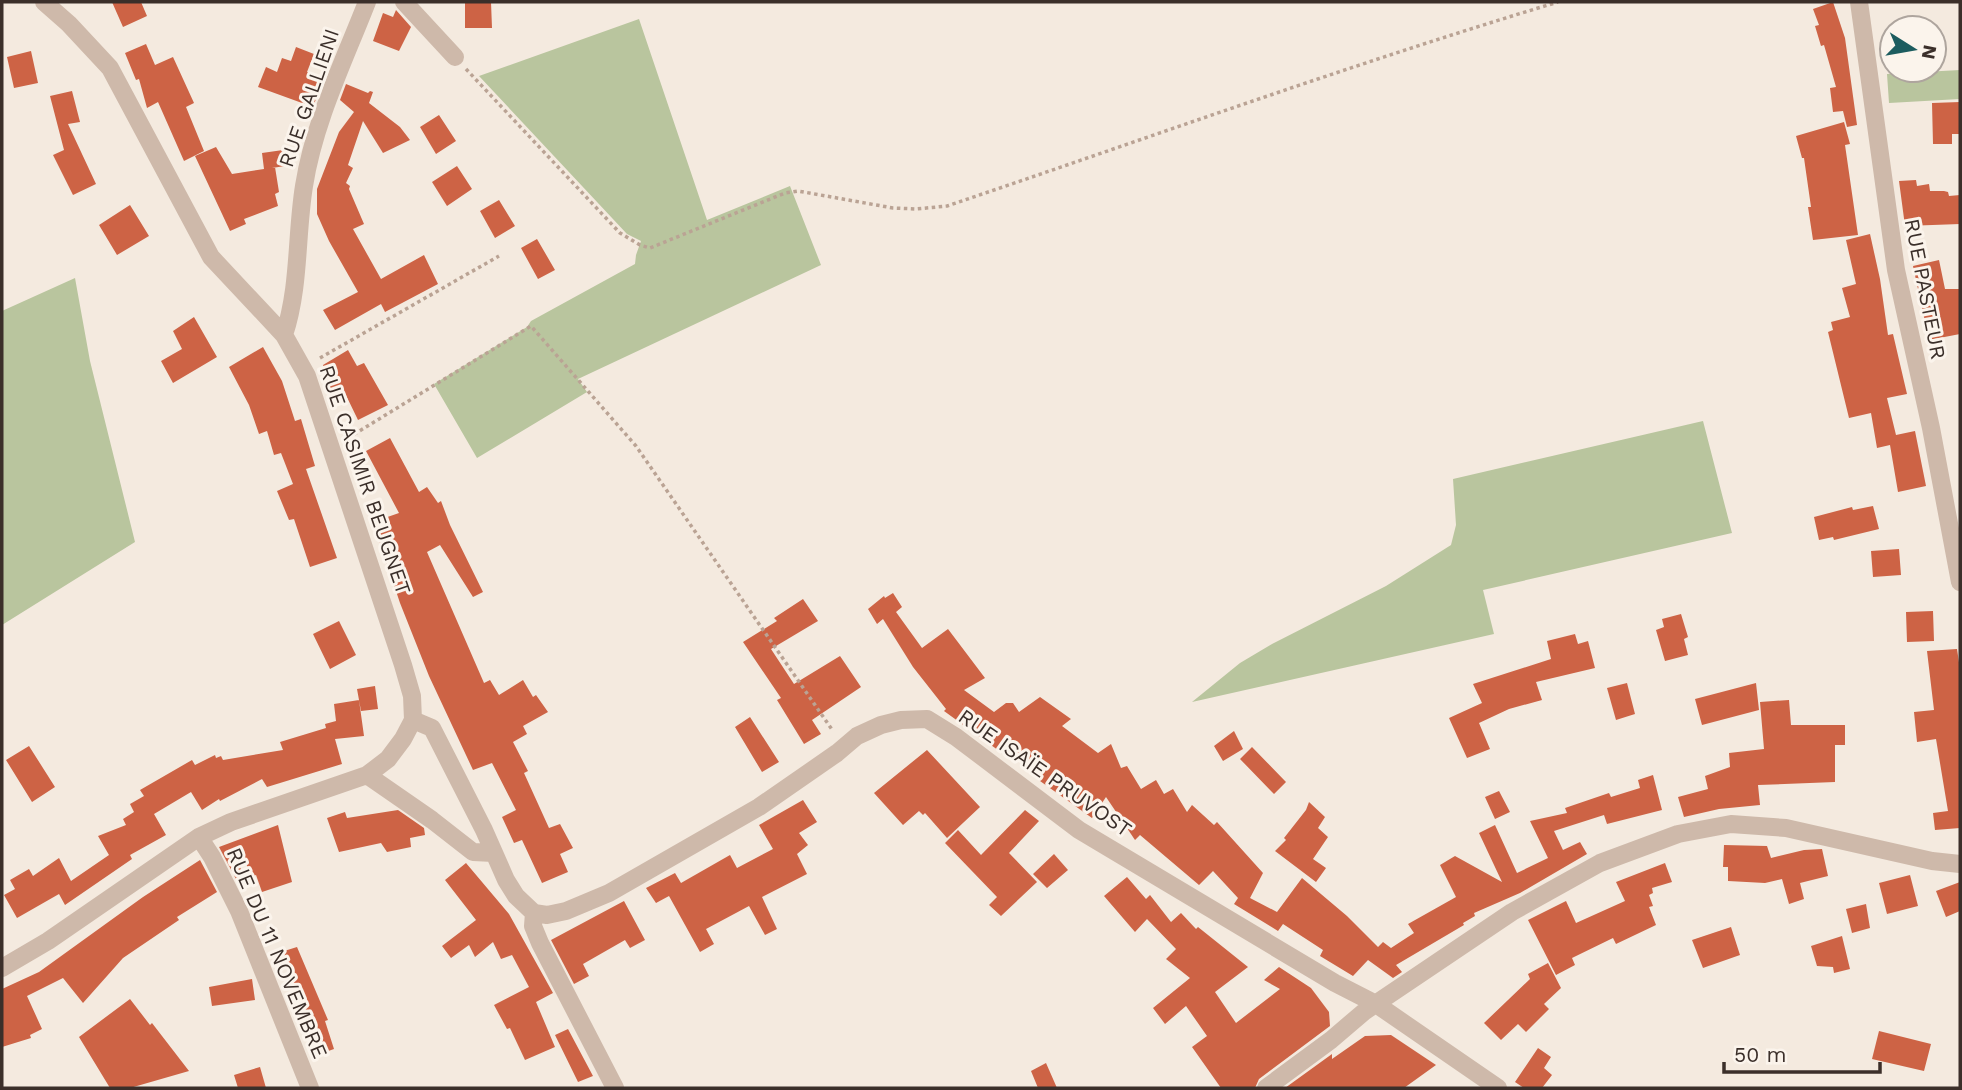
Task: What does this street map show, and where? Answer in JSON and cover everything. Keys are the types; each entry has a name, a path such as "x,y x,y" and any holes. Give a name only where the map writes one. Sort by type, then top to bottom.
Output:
{"street":[{"name":"RUE CASIMIR BEUGNET","path":"44,2 69,24 110,68 211,257 284,335 303,368 403,665 412,696 413,720"},
{"name":"RUE GALLIENI","path":"284,335 296,272 304,184 321,120 367,2"},
{"path":"404,2 455,57"},
{"name":"RUE PASTEUR","path":"1859,2 1896,270 1931,428 1960,582"},
{"name":"RUE ISAÏE PRUVOST","path":"534,913 547,915 566,911 609,893 759,807 857,736 881,724 927,719 956,737 1079,830 1376,1004 1498,1088"},
{"path":"2,968 48,941 199,837 231,822 367,775 388,759 413,720 432,728 516,896 534,913 533,926 540,943 615,1088"},
{"path":"367,775 473,852 494,853"},
{"path":"1266,1088 1376,1004 1512,912 1600,863 1678,834 1731,824 1786,828 1932,861 1960,864"},
{"name":"RUE DU 11 NOVEMBRE","path":"199,837 239,911 310,1088"}],"path":[{"path":"455,57 620,233 640,246 650,248 785,193 798,191 893,208 947,206 1433,40 1558,2"},
{"path":"303,368 499,256"},
{"path":"331,449 531,326 636,446 843,748"}],"green space":[{"path":"639,19 707,220 790,186 821,265 578,379 587,392 477,458 434,384 527,327 531,321 635,264 641,241 627,234 479,76"},
{"path":"1960,70 1960,99 1889,103 1888,84 1948,84 1948,71"},
{"path":"75,278 90,361 135,542 2,625 2,311"},
{"path":"1703,421 1732,533 1483,590 1494,634 1192,702 1240,663 1386,586 1451,545 1456,525 1453,479"}],"building":[{"path":"112,2 141,2 147,16 123,27"},
{"path":"465,2 491,2 492,28 465,28"},
{"path":"1833,2 1845,38 1857,125 1847,127 1843,111 1833,112 1830,88 1836,87 1824,45 1821,46 1815,26 1819,25 1813,9"},
{"path":"396,10 411,27 399,51 373,41 383,13 393,17"},
{"path":"146,44 155,65 173,57 194,103 186,107 204,151 184,161 158,102 147,108 139,79 136,80 125,53"},
{"path":"296,47 314,54 307,72 324,77 313,107 258,87 266,67 277,72 282,58 291,61"},
{"path":"31,51 38,83 14,88 7,57"},
{"path":"346,84 368,93 373,92 369,103 400,127 410,140 383,153 363,121 348,165 353,168 346,183 350,186 364,224 353,229 381,279 424,255 438,284 385,312 381,304 335,330 323,310 358,292 317,214 317,189 339,132 354,112 340,100"},
{"path":"72,91 80,122 68,124 96,184 73,195 53,155 64,150 50,96"},
{"path":"1960,102 1960,134 1952,134 1952,144 1933,144 1932,103"},
{"path":"439,115 456,141 436,154 420,127"},
{"path":"1844,122 1850,144 1845,145 1858,235 1813,240 1804,158 1796,136"},
{"path":"216,147 232,174 264,169 262,153 283,150 285,166 275,168 278,206 244,219 246,224 230,231 195,156"},
{"path":"457,166 472,189 447,206 432,182"},
{"path":"1916,180 1917,186 1929,184 1930,191 1948,192 1949,196 1960,195 1960,224 1905,226 1899,181"},
{"path":"499,200 515,226 495,238 480,211"},
{"path":"130,205 149,236 117,255 99,225"},
{"path":"1870,234 1888,335 1893,334 1907,394 1887,398 1896,435 1915,431 1926,486 1898,492 1890,445 1877,448 1871,413 1849,418 1828,332 1833,330 1831,322 1850,317 1842,288 1856,284 1846,240"},
{"path":"537,239 555,270 538,279 521,248"},
{"path":"1939,260 1945,289 1960,289 1960,334 1929,340 1913,266"},
{"path":"194,317 217,357 173,383 161,361 182,349 173,331"},
{"path":"263,347 282,381 295,421 301,419 315,466 306,469 337,558 310,567 294,519 289,520 277,491 293,484 281,453 274,455 267,431 259,434 249,405 229,367"},
{"path":"348,350 357,366 364,363 388,405 358,420 342,387 331,392 323,365"},
{"path":"390,438 419,492 427,487 438,503 441,501 483,592 473,597 440,545 427,552 484,683 490,680 499,695 523,680 533,697 536,695 548,712 523,726 527,734 513,742 528,771 524,773 549,828 560,824 573,848 560,854 568,872 542,883 522,840 514,843 502,817 516,810 492,763 473,770 429,676 400,603 373,522 399,513 366,451"},
{"path":"1873,506 1879,529 1834,540 1833,537 1819,540 1814,517 1852,507 1853,510"},
{"path":"1899,549 1901,575 1873,577 1871,551"},
{"path":"893,593 902,607 896,612 922,648 948,629 985,678 964,690 994,712 1006,703 1013,703 1019,712 1040,697 1071,719 1062,726 1098,753 1111,744 1121,768 1127,766 1141,789 1156,780 1164,794 1173,789 1187,812 1192,805 1214,825 1217,822 1263,873 1250,898 1277,912 1302,878 1347,916 1378,947 1383,942 1391,948 1414,933 1408,924 1456,897 1440,865 1455,856 1502,882 1479,833 1495,825 1517,873 1548,858 1530,821 1567,813 1565,808 1609,793 1611,797 1640,788 1638,780 1653,775 1662,810 1607,824 1604,815 1554,831 1563,850 1580,842 1587,854 1520,893 1474,913 1475,916 1463,923 1464,925 1396,965 1402,972 1393,978 1368,960 1353,976 1320,956 1323,950 1283,924 1278,931 1234,904 1238,898 1213,871 1199,885 1140,835 1135,840 1106,797 1092,818 1033,776 1036,772 1004,751 1002,753 944,711 946,709 913,667 883,619 877,624 868,609 884,596 885,598"},
{"path":"803,599 818,621 771,649 794,684 840,656 861,687 812,720 821,734 804,744 777,700 781,698 743,642 777,621 774,618"},
{"path":"1933,611 1934,641 1907,642 1906,612"},
{"path":"1681,614 1688,637 1684,639 1688,655 1665,661 1656,630 1664,627 1662,619"},
{"path":"339,621 356,655 330,669 313,634"},
{"path":"1575,634 1578,644 1588,641 1595,668 1536,682 1542,700 1509,709 1479,723 1490,749 1467,758 1449,718 1482,703 1473,684 1551,659 1547,641"},
{"path":"1957,649 1960,669 1960,828 1935,830 1933,813 1948,811 1936,739 1917,742 1914,712 1934,710 1927,651"},
{"path":"1627,683 1635,714 1616,720 1607,688"},
{"path":"1756,683 1759,710 1702,725 1695,699"},
{"path":"375,686 378,709 361,711 357,689"},
{"path":"359,700 364,736 335,739 342,764 267,787 262,779 202,810 191,792 154,814 166,835 130,855 132,859 65,905 59,894 17,918 4,895 15,889 10,880 29,869 33,876 59,858 71,881 109,855 98,836 126,825 123,819 134,812 130,804 144,796 140,790 192,760 195,765 215,755 216,758 221,756 223,760 283,750 280,742 326,728 325,724 336,721 334,704"},
{"path":"1789,700 1791,725 1845,725 1845,745 1835,745 1835,782 1758,785 1760,805 1719,809 1684,817 1678,797 1708,789 1705,776 1730,767 1729,753 1764,749 1760,702"},
{"path":"750,717 779,762 762,772 735,727"},
{"path":"1234,731 1243,749 1223,761 1214,746"},
{"path":"29,746 55,787 32,802 6,760"},
{"path":"1252,747 1286,782 1274,794 1240,759"},
{"path":"927,750 980,807 947,838 925,813 923,815 919,811 903,825 874,793"},
{"path":"1499,791 1510,812 1495,819 1485,797"},
{"path":"803,800 817,822 799,833 808,845 797,854 807,874 762,897 777,929 765,935 749,906 706,929 714,944 700,952 669,896 656,903 646,888 675,873 681,883 730,855 737,868 773,849 759,825"},
{"path":"1309,802 1325,817 1318,828 1328,837 1313,859 1326,868 1316,882 1275,851 1286,840 1284,838"},
{"path":"398,810 424,828 425,835 410,838 411,847 387,852 381,843 339,852 327,818 345,812 347,818"},
{"path":"1025,810 1039,821 1009,853 1037,882 1001,916 989,905 997,897 945,843 958,830 981,855"},
{"path":"278,825 292,882 262,892 256,875 251,877 246,863 240,865 242,876 236,879 219,847"},
{"path":"1724,845 1767,846 1771,858 1804,850 1822,849 1828,876 1800,883 1804,899 1789,904 1782,879 1765,883 1728,881 1728,867 1723,867"},
{"path":"1054,854 1068,870 1047,888 1033,874"},
{"path":"200,860 217,892 177,917 179,920 123,958 83,1003 63,978 27,996 42,1029 30,1035 31,1038 2,1047 2,989 39,972 143,897"},
{"path":"466,863 509,914 553,993 536,1002 555,1047 525,1060 510,1028 507,1029 494,1005 529,987 512,955 501,959 493,942 475,957 469,945 451,958 442,946 476,920 445,880"},
{"path":"1665,863 1672,882 1652,888 1653,893 1649,895 1653,906 1649,907 1656,925 1616,944 1613,938 1572,958 1575,965 1556,975 1528,920 1566,901 1576,923 1625,901 1616,882"},
{"path":"1910,875 1918,906 1887,914 1879,883"},
{"path":"1127,877 1146,899 1150,895 1171,922 1181,913 1196,929 1198,927 1248,967 1215,992 1236,1023 1280,989 1264,980 1279,967 1311,988 1329,1012 1330,1026 1259,1079 1255,1088 1221,1088 1192,1047 1207,1036 1186,1006 1165,1024 1153,1008 1190,978 1166,959 1176,949 1147,919 1135,932 1104,896"},
{"path":"1960,882 1960,911 1946,917 1936,891"},
{"path":"624,901 645,940 630,948 625,940 583,964 589,976 574,984 551,940"},
{"path":"1866,904 1870,928 1852,933 1846,909"},
{"path":"1731,927 1740,955 1703,968 1692,940"},
{"path":"1842,936 1850,969 1834,973 1833,967 1817,966 1811,946"},
{"path":"297,947 328,1020 325,1021 334,1049 317,1055 297,986 294,987 281,952"},
{"path":"1548,963 1561,988 1544,1004 1549,1009 1526,1032 1518,1024 1501,1040 1484,1023 1530,979 1528,974"},
{"path":"252,979 255,1000 212,1006 209,987"},
{"path":"130,999 189,1071 130,1088 110,1088 79,1037"},
{"path":"568,1029 593,1076 578,1082 555,1035"},
{"path":"1879,1031 1931,1044 1924,1071 1872,1059"},
{"path":"1391,1035 1436,1065 1404,1088 1285,1088 1332,1054 1332,1059 1365,1036"},
{"path":"1538,1048 1551,1057 1544,1068 1552,1075 1542,1088 1524,1088 1515,1082"},
{"path":"1046,1063 1057,1088 1038,1088 1031,1071"},
{"path":"260,1067 266,1088 238,1088 234,1075"}]}
